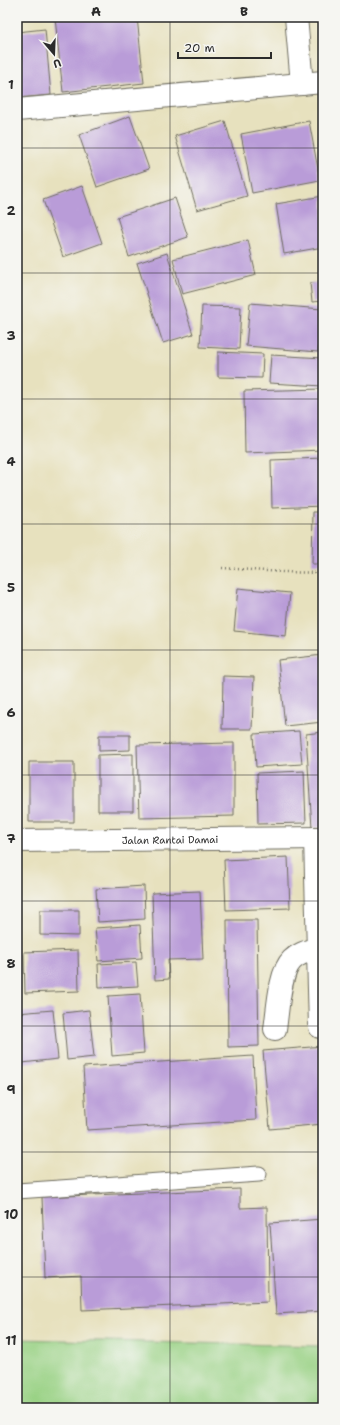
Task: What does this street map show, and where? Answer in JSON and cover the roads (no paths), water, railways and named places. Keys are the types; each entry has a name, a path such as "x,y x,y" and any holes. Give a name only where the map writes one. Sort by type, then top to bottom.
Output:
{"street":[{"path":"296,17 302,84"},
{"path":"17,110 323,82"},
{"path":"319,838 318,948 320,1027"},
{"name":"Jalan Rantai Damai","path":"17,840 319,838"},
{"path":"275,1029 284,972 292,960 301,954 318,948"}],"lane":[{"path":"17,1191 259,1174"}]}
